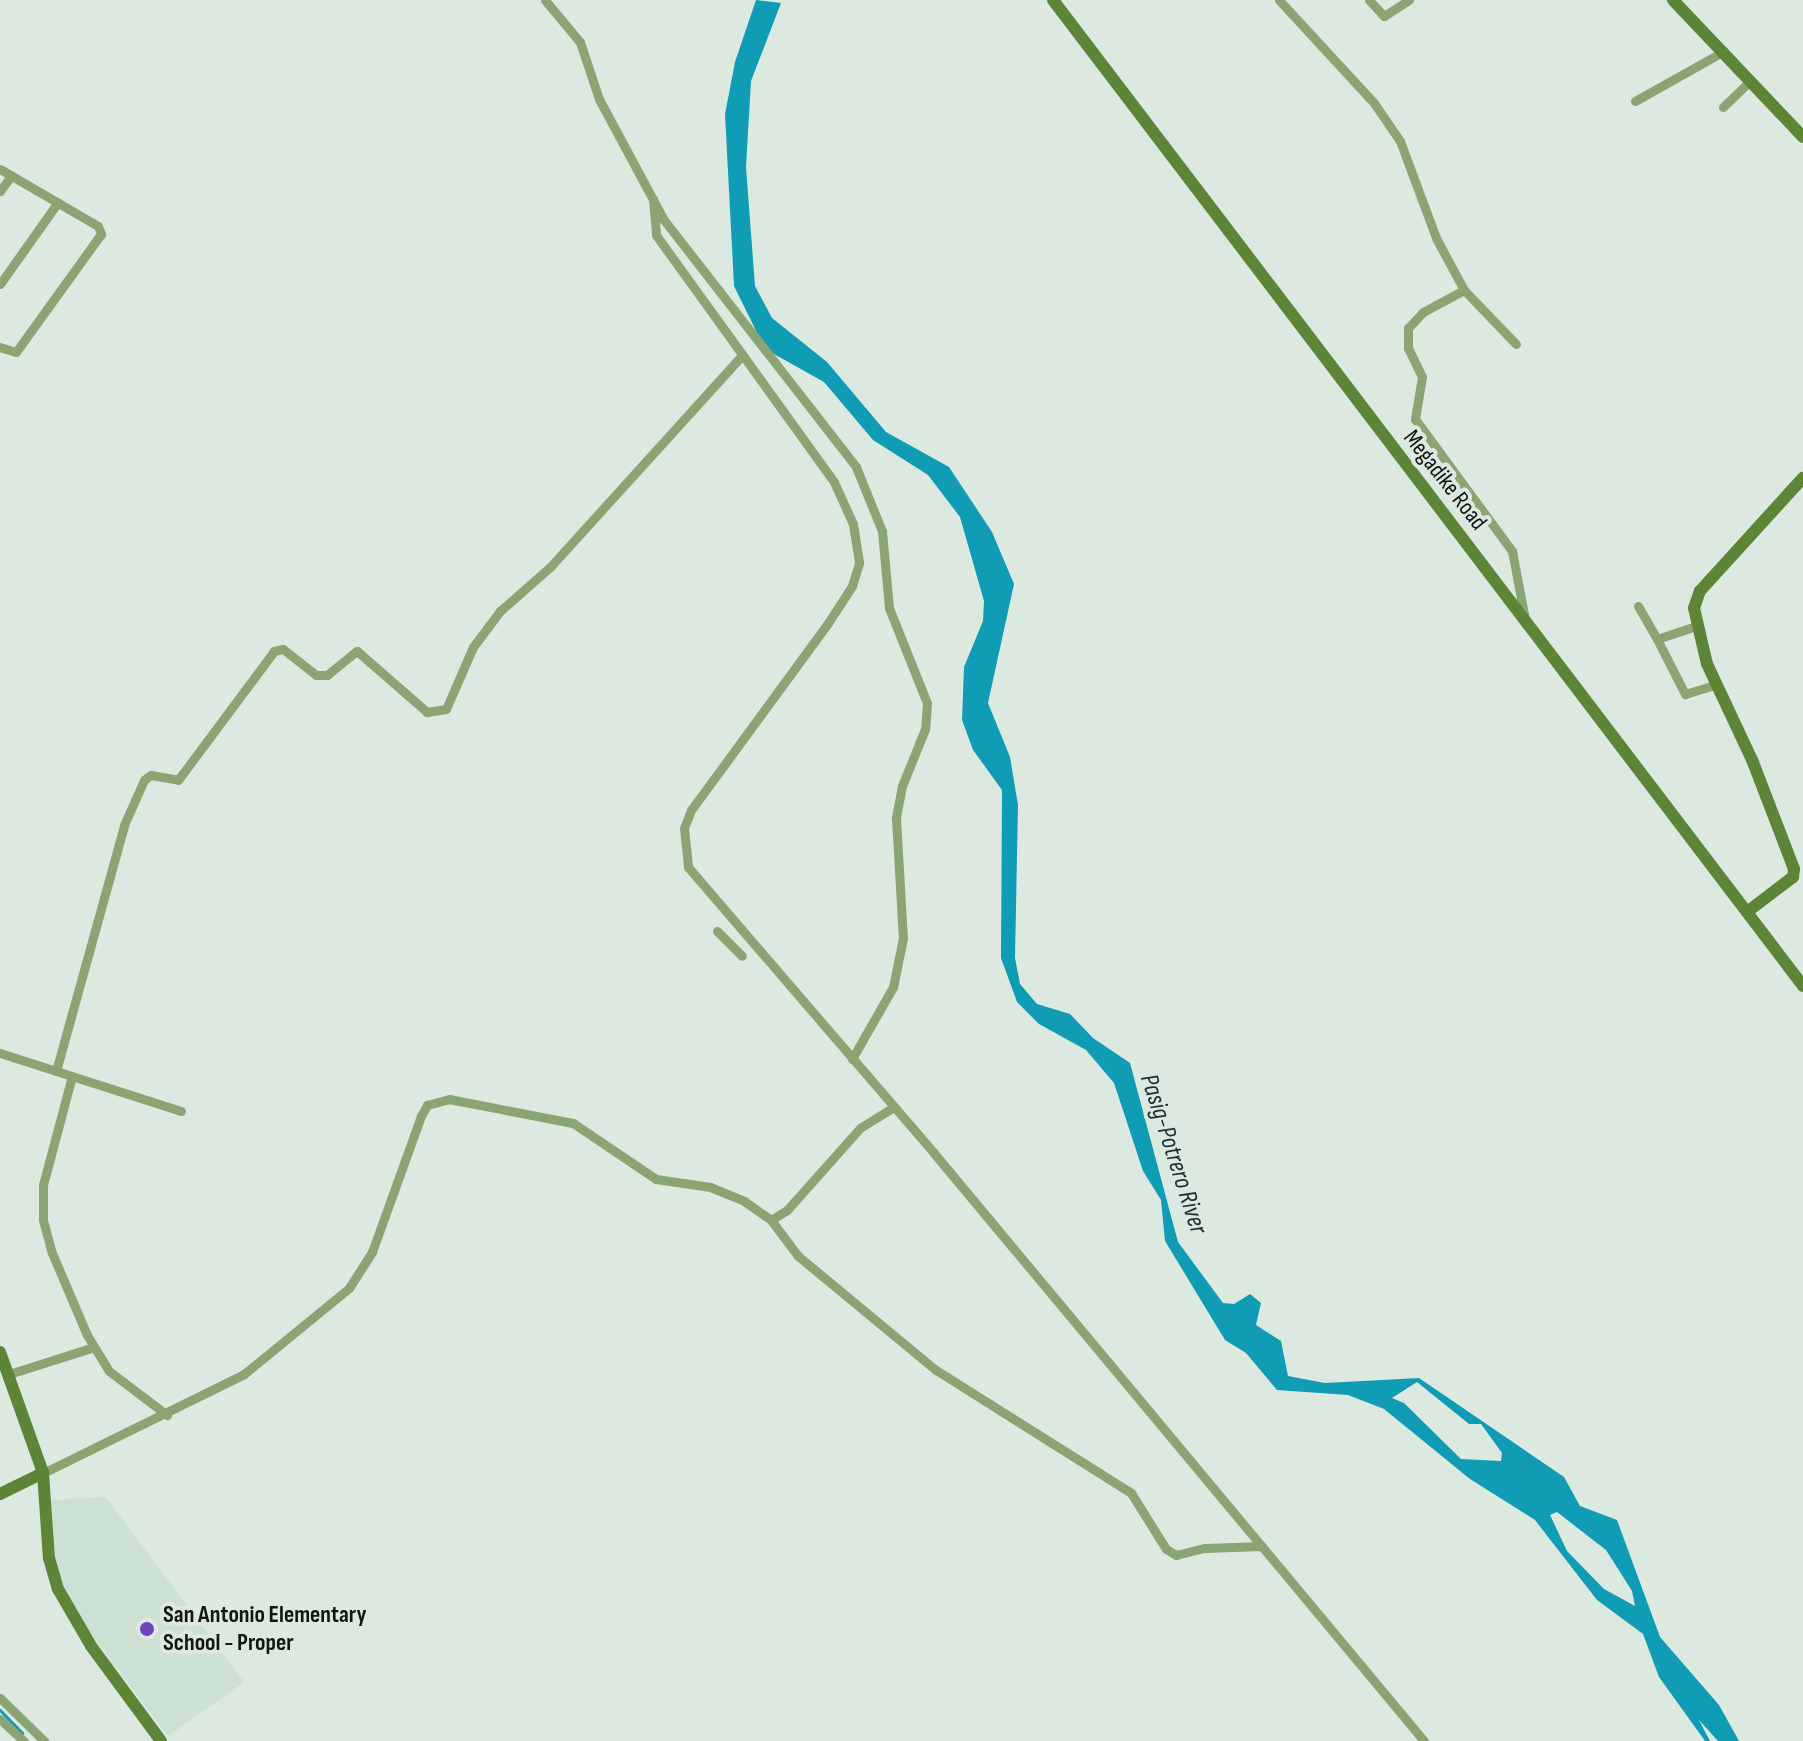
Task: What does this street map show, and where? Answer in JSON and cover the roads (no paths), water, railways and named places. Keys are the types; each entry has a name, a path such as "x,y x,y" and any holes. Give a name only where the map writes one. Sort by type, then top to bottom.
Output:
{"main road":[{"name":"Megadike Road","path":"1053,0 1803,986"},
{"path":"1673,0 1803,137"},
{"path":"1747,912 1795,873 1753,762 1715,685 1696,626 1694,608 1700,591 1803,478"},
{"path":"1791,490 1803,500"},
{"path":"0,1352 43,1473 49,1558 58,1589 91,1646 161,1741"},
{"path":"0,1494 43,1473"}],"street":[{"path":"545,0 580,42 599,99 653,199 756,344 856,467 882,531 889,608 927,703 925,729 902,786 896,818 903,938 893,987 852,1059"},
{"path":"1279,0 1374,103 1400,141 1436,238 1464,290 1516,344"},
{"path":"1369,0 1384,16 1409,0"},
{"path":"1635,101 1724,51"},
{"path":"1723,107 1750,81"},
{"path":"0,169 98,226 101,234 16,352 0,347"},
{"path":"0,191 11,176"},
{"path":"653,199 656,235 834,482 853,524 859,563 852,586 828,623 691,810 683,850 688,867 760,957 852,1059 1424,1741"},
{"path":"0,284 58,202"},
{"path":"1464,290 1423,312 1408,328 1408,348 1422,377 1415,419 1512,551 1525,620"},
{"path":"56,1071 124,825 144,780 151,775 178,780 274,651 283,649 316,675 327,675 357,651 427,712 446,709 473,647 500,611 551,566 742,355"},
{"path":"1638,606 1685,694 1715,685"},
{"path":"1657,639 1696,626"},
{"path":"717,931 742,956"},
{"path":"0,1053 181,1111"},
{"path":"72,1076 43,1185 43,1220 94,1347 128,1390 163,1407 167,1415"},
{"path":"43,1473 167,1415 244,1374 349,1288 372,1252 421,1116 438,1100 573,1123 656,1179 727,1192 771,1220 798,1256 936,1370 1131,1493 1166,1549 1176,1555 1205,1548 1262,1546"},
{"path":"771,1220 787,1210 860,1128 892,1108"},
{"path":"9,1374 94,1347"},
{"path":"0,1698 44,1741"},
{"path":"0,1719 24,1741"}],"water":[{"path":"756,0 781,3 751,81 746,167 755,286 772,318 827,362 886,432 949,467 992,532 1014,584 988,703 1010,757 1018,805 1015,958 1020,984 1037,1004 1070,1014 1093,1038 1130,1063 1178,1242 1223,1303 1234,1304 1250,1294 1261,1303 1256,1325 1281,1341 1288,1376 1325,1383 1419,1378 1564,1477 1580,1506 1617,1520 1660,1637 1719,1705 1739,1741 1718,1741 1699,1720 1710,1741 1705,1741 1659,1677 1643,1634 1597,1600 1535,1520 1470,1479 1384,1409 1348,1395 1277,1390 1246,1353 1225,1340 1165,1241 1161,1200 1143,1171 1114,1083 1086,1050 1039,1024 1017,1002 1001,958 1002,790 973,750 962,720 964,667 983,621 984,601 960,517 928,475 873,440 824,382 765,349 734,286 725,114 735,62","holes":["1417,1382 1469,1424 1481,1424 1502,1453 1501,1461 1461,1459 1404,1403 1392,1398","1557,1512 1606,1550 1632,1591 1635,1606 1604,1589 1567,1551 1550,1515"]}],"waterway":[{"path":"0,1710 22,1733"}],"place":[{"name":"San Antonio Elementary School - Proper","path":"147,1629"}],"water label":[{"name":"Pasig-Potrero River","path":"1173,1154"}]}
